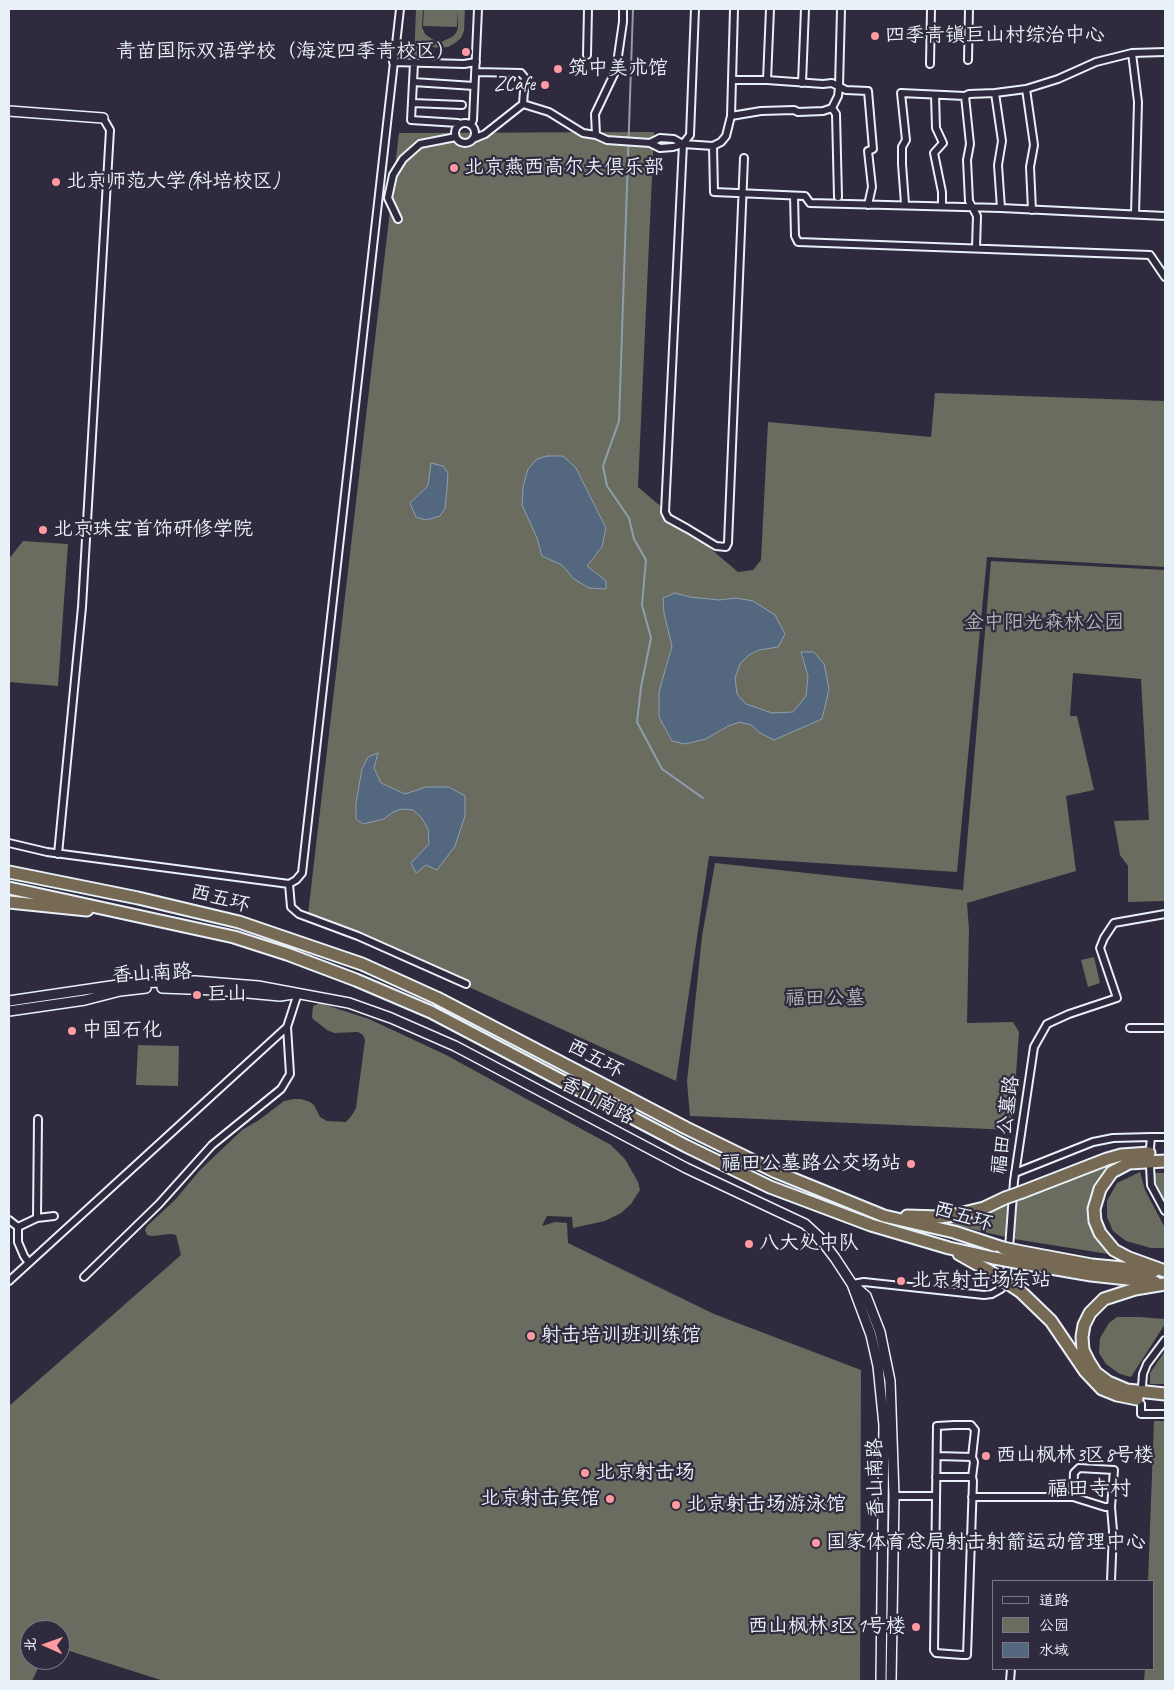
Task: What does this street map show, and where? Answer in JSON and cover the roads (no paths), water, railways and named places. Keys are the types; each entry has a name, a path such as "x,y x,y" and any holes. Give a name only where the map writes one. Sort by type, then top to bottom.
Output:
{"highway":[{"name":"西五环","path":"9,872 138,898 239,922 362,964 438,998 686,1128 776,1172 884,1216 954,1232 1003,1248 1016,1257 1091,1275 1165,1283"},
{"name":"西五环","path":"9,888 234,937 287,954 356,980 431,1012 686,1146 770,1187 871,1225 949,1248 994,1258 1016,1257 1165,1272"},
{"path":"9,902 134,915"},
{"path":"884,1216 940,1217 955,1215 984,1208 1005,1198 1107,1159 1121,1155 1165,1154"},
{"path":"1165,1161 1129,1163 1112,1172 1100,1188 1094,1209 1094,1220 1106,1242 1114,1250 1165,1272"},
{"path":"949,1248 1021,1292 1051,1321 1085,1371 1102,1389 1117,1395 1136,1399 1165,1400"},
{"path":"1165,1283 1128,1291 1104,1299 1090,1313 1084,1325 1082,1336 1083,1350 1089,1362 1096,1373 1108,1382 1127,1390 1165,1394"}],"main road":[{"path":"9,111 103,118"},
{"name":"香山南路","path":"9,1001 131,983 181,981 227,982 349,1003 427,1032 456,1046 686,1168 805,1224 830,1251 852,1284 875,1351 884,1425 881,1681"},
{"name":"香山南路","path":"9,1011 85,1000 120,991 151,988 197,988 280,996 298,993"},
{"name":"香山南路","path":"852,1284 866,1296 880,1332 890,1381 894,1496 891,1681"}],"street":[{"path":"9,843 58,854 288,884 296,880 302,873 400,9"},
{"path":"471,125 473,120 476,72 478,9"},
{"path":"587,55 588,9"},
{"path":"596,135 595,114 616,70 623,9"},
{"path":"695,9 690,135 683,144 665,512 668,518 716,546 726,546 728,543 744,158"},
{"path":"523,104 549,112 584,133 616,142 650,143 660,138 674,139 683,144 713,146 721,142 726,136 732,116 734,9"},
{"path":"767,80 770,9"},
{"path":"802,83 805,9"},
{"path":"832,108 838,96 839,87 841,9"},
{"path":"930,64 931,9"},
{"path":"968,60 970,9"},
{"path":"905,204 902,147 906,140 901,93 965,96 969,94 1026,89 1058,80 1096,62 1132,53 1165,52"},
{"path":"1132,53 1138,102 1135,214"},
{"path":"394,62 464,64 476,62"},
{"path":"414,63 411,120 466,123 471,125 474,130 473,138"},
{"path":"456,137 465,143 485,134 523,104 525,78 521,72 476,72"},
{"path":"732,80 832,83 846,90 868,91 872,149 868,151 872,187 868,205"},
{"path":"413,82 474,86"},
{"path":"1026,89 1034,145 1030,168 1032,210"},
{"path":"995,93 1002,141 998,165 1001,208"},
{"path":"935,94 936,128 943,143 934,153 942,192 942,206"},
{"path":"965,96 970,144 967,160 970,201 977,216 976,248"},
{"path":"412,103 462,105"},
{"path":"732,116 761,111 794,110 798,112 832,108"},
{"path":"832,108 836,114 838,197"},
{"path":"58,854 82,598 110,130 103,118"},
{"path":"456,137 456,129 460,124"},
{"path":"398,219 388,198 393,175 403,159 420,144 456,137"},
{"path":"713,146 714,192 804,196 810,203 905,204 1165,216"},
{"path":"794,196 795,236 798,242 1150,255 1165,278"},
{"path":"288,884 291,907 299,914 358,936 466,984"},
{"name":"福田公墓路","path":"852,1284 864,1282 984,1295 992,1294 1001,1289 1005,1284 1007,1275 1015,1173 1034,1047 1047,1024 1069,1014 1117,998 1100,948 1114,923 1165,914"},
{"path":"84,1276 159,1204 212,1145 281,1090 290,1074 288,1028 298,993"},
{"path":"9,1281 288,1028"},
{"path":"1130,1028 1165,1028"},
{"path":"37,1218 38,1119"},
{"path":"1150,1148 1151,1137"},
{"path":"1015,1173 1094,1142 1113,1138 1165,1137"},
{"path":"1150,1166 1151,1185 1165,1211"},
{"path":"18,1227 37,1218 54,1216"},
{"path":"9,1220 18,1227"},
{"path":"18,1227 18,1242 29,1263"},
{"path":"1142,1386 1143,1374 1147,1364 1165,1340"},
{"path":"1141,1404 1141,1414 1165,1414"},
{"path":"971,1425 975,1430 972,1457 974,1462 967,1655 936,1653 934,1650 937,1426 971,1425"},
{"path":"937,1456 972,1457"},
{"path":"1073,1498 1074,1473 1079,1468 1114,1470 1111,1507 1113,1531 1111,1580"},
{"path":"936,1477 972,1477"},
{"path":"894,1496 936,1496"},
{"path":"972,1497 1073,1498 1111,1507"}],"water":[{"path":"547,456 563,456 576,468 606,528 602,547 587,566 606,581 606,589 589,588 574,579 562,565 542,556 537,538 522,505 523,487 528,469 537,459"},
{"path":"431,463 443,466 448,473 447,488 445,508 440,516 426,520 416,517 410,503 428,486"},
{"path":"675,593 690,597 719,600 736,598 753,601 775,615 785,634 778,647 759,650 749,655 740,664 735,678 737,694 746,704 772,713 793,712 806,696 808,676 801,652 814,652 824,664 829,689 822,719 774,740 760,733 751,725 740,722 728,726 706,739 685,744 672,741 659,717 659,692 672,646 664,613 663,598"},
{"path":"378,753 374,768 381,783 405,794 426,787 449,787 465,796 465,816 455,846 437,870 426,865 416,873 411,863 429,844 428,829 421,817 413,810 402,809 393,812 384,819 363,824 356,819 356,803 362,769 368,757"}],"waterway":[{"path":"633,9 619,421 603,466 607,486 629,518 634,539 646,560 642,605 651,638 641,687 637,722 662,769 703,798"}],"place":[{"name":"四季青镇巨山村综治中心","path":"875,36"},
{"name":"青苗国际双语学校（海淀四季青校区）","path":"466,52"},
{"name":"筑中美术馆","path":"558,69"},
{"name":"ZCafe","path":"545,85"},
{"name":"北京燕西高尔夫俱乐部","path":"454,168"},
{"name":"北京师范大学(科培校区)","path":"56,182"},
{"name":"北京珠宝首饰研修学院","path":"43,530"},
{"name":"巨山","path":"197,995"},
{"name":"中国石化","path":"72,1031"},
{"name":"福田公墓路公交场站","path":"911,1164"},
{"name":"八大处中队","path":"749,1244"},
{"name":"北京射击场东站","path":"901,1281"},
{"name":"射击培训班训练馆","path":"531,1336"},
{"name":"西山枫林3区8号楼","path":"986,1456"},
{"name":"北京射击场","path":"585,1473"},
{"name":"北京射击宾馆","path":"610,1499"},
{"name":"北京射击场游泳馆","path":"676,1505"},
{"name":"国家体育总局射击射箭运动管理中心","path":"816,1543"},
{"name":"西山枫林3区1号楼","path":"916,1627"}],"district":[{"name":"福田寺村","path":"1089,1489"}],"park label":[{"name":"金中阳光森林公园","path":"1044,623"},
{"name":"福田公墓","path":"825,999"}]}
